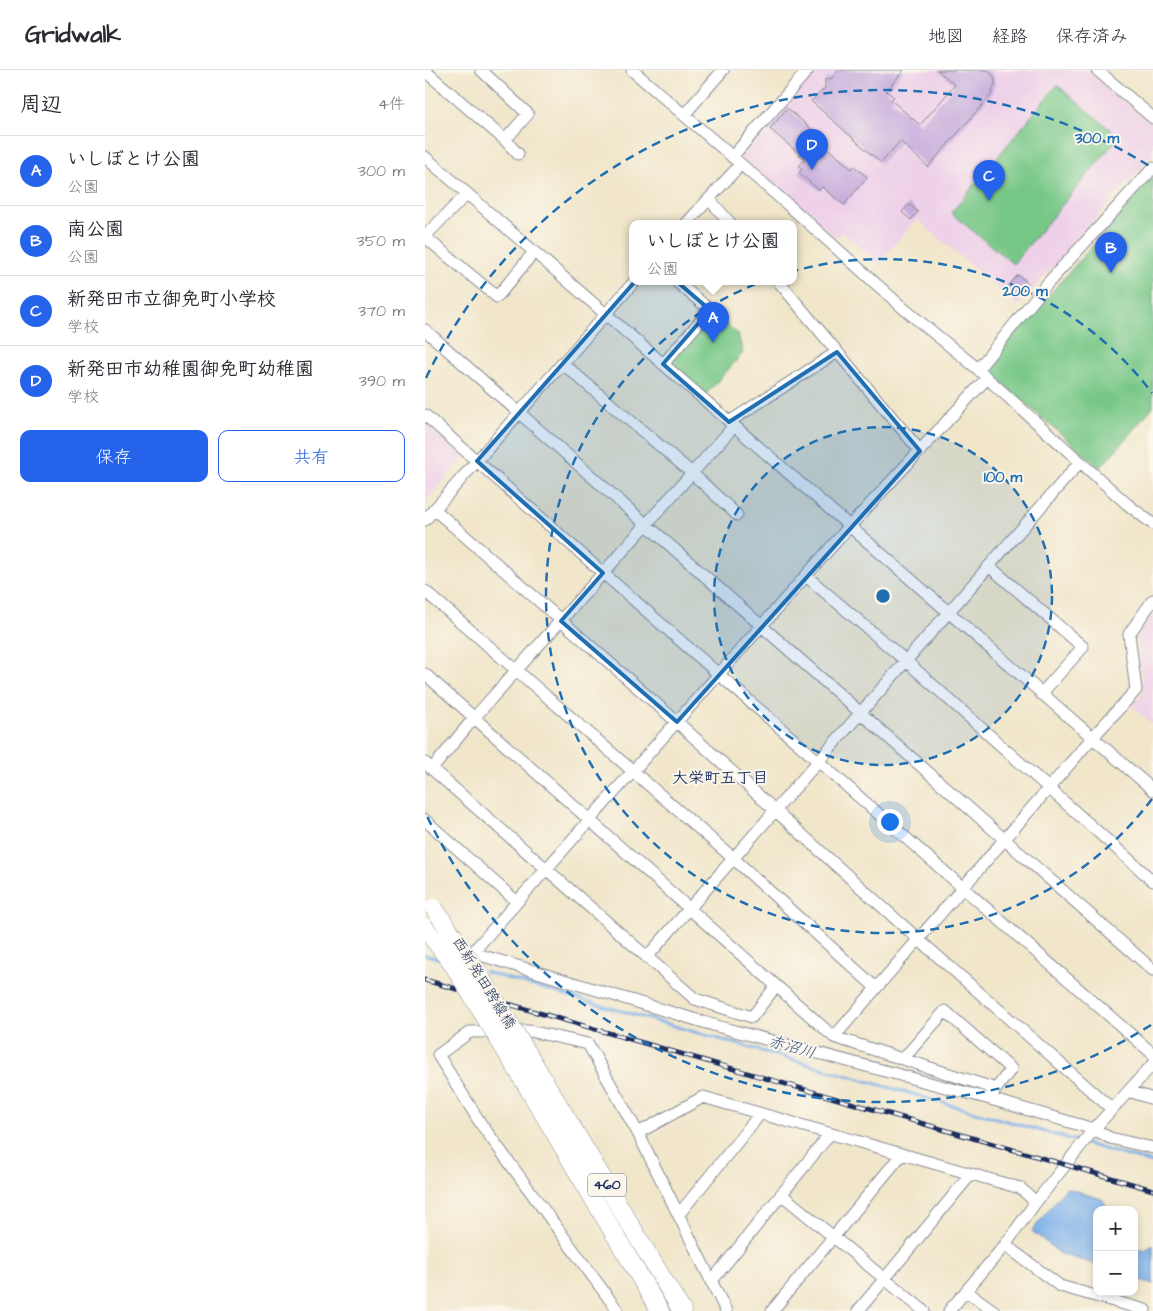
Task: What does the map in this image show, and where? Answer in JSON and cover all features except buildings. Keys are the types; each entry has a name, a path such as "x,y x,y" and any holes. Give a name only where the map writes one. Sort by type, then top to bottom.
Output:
{"highway":[{"name":"西新発田跨線橋","path":"430,904 477,972 682,1311"},
{"name":"西新発田跨線橋","path":"425,928 454,966 660,1311"}],"street":[{"path":"481,70 528,114 505,140"},
{"path":"632,70 903,308 978,369 1127,504 1153,524"},
{"path":"684,115 723,70"},
{"path":"1097,70 1153,118"},
{"path":"425,71 505,140 518,154"},
{"path":"690,220 709,198 805,71"},
{"path":"425,157 1153,790"},
{"path":"978,369 1047,284 1153,168"},
{"path":"467,194 425,237 497,297 535,252"},
{"path":"709,198 728,220"},
{"path":"425,520 631,285"},
{"path":"663,364 710,310 681,285"},
{"path":"781,285 920,451"},
{"path":"425,330 1153,970"},
{"path":"776,986 752,1017 695,999 428,766 474,718 603,574 692,473 731,424 837,352"},
{"path":"562,363 692,473 737,516"},
{"path":"472,953 849,527 987,378"},
{"path":"425,415 603,574 1153,1054"},
{"path":"647,957 1081,462"},
{"path":"434,510 677,722 918,939 1112,1108"},
{"path":"989,566 1083,646 1041,694"},
{"path":"806,576 906,660 1153,881"},
{"path":"425,592 733,858 876,988"},
{"path":"834,1037 1004,839 1136,690 1129,634 1153,600"},
{"path":"425,674 834,1037 903,1060 1094,1130 1110,1138 1153,1148"},
{"path":"425,820 517,902"},
{"path":"425,938 720,1027 993,1094"},
{"path":"903,1060 945,1011 1011,1069 993,1094"},
{"path":"618,1311 481,1124 438,1055 470,1032 531,1031 588,1044 638,1133 727,1311"},
{"path":"949,1311 1005,1245 1112,1108 1153,1064"},
{"path":"1129,1090 1153,1099"},
{"path":"638,1133 703,1098 1020,1188 1037,1202"},
{"path":"679,1214 760,1114"},
{"path":"711,1282 830,1134"},
{"path":"772,1311 901,1154"},
{"path":"858,1311 971,1174"},
{"path":"781,1194 924,1311"},
{"path":"1005,1245 1060,1286 1115,1307 1145,1310"},
{"path":"966,1291 994,1311"}],"highlighted area":[{"path":"653,261 710,310 663,364 729,422 837,352 920,451 677,722 561,621 603,573 477,461"}],"shaded area":[{"path":"818,70 1086,70 1153,125 1153,154 1018,306 917,219 878,263 843,232 835,237 741,157"},
{"path":"425,422 464,456 425,502"},
{"path":"1153,612 1153,725 1131,705 1144,692 1137,636"}],"green space":[{"path":"1057,85 1119,137 1013,264 951,213"},
{"path":"1153,177 1153,407 1100,468 985,368"},
{"path":"712,312 738,334 743,353 706,394 669,363"}],"water":[{"path":"1066,1188 1102,1199 1106,1206 1093,1206 1093,1264 1061,1254 1032,1231"},
{"path":"1153,1245 1153,1284 1138,1279 1138,1249 1145,1250"}],"waterway":[{"name":"赤沼川","path":"425,955 441,959"},
{"name":"赤沼川","path":"485,972 1080,1142"},
{"name":"赤沼川","path":"1086,1144 1153,1163"}],"railway":[{"path":"425,980 1153,1190"}],"place":[{"name":"新発田市幼稚園御免町幼稚園","path":"812,170"},
{"name":"新発田市立御免町小学校","path":"989,201"},
{"name":"南公園","path":"1111,273"},
{"name":"いしぼとけ公園","path":"713,343"}],"district":[{"name":"大栄町五丁目","path":"720,778"}]}
